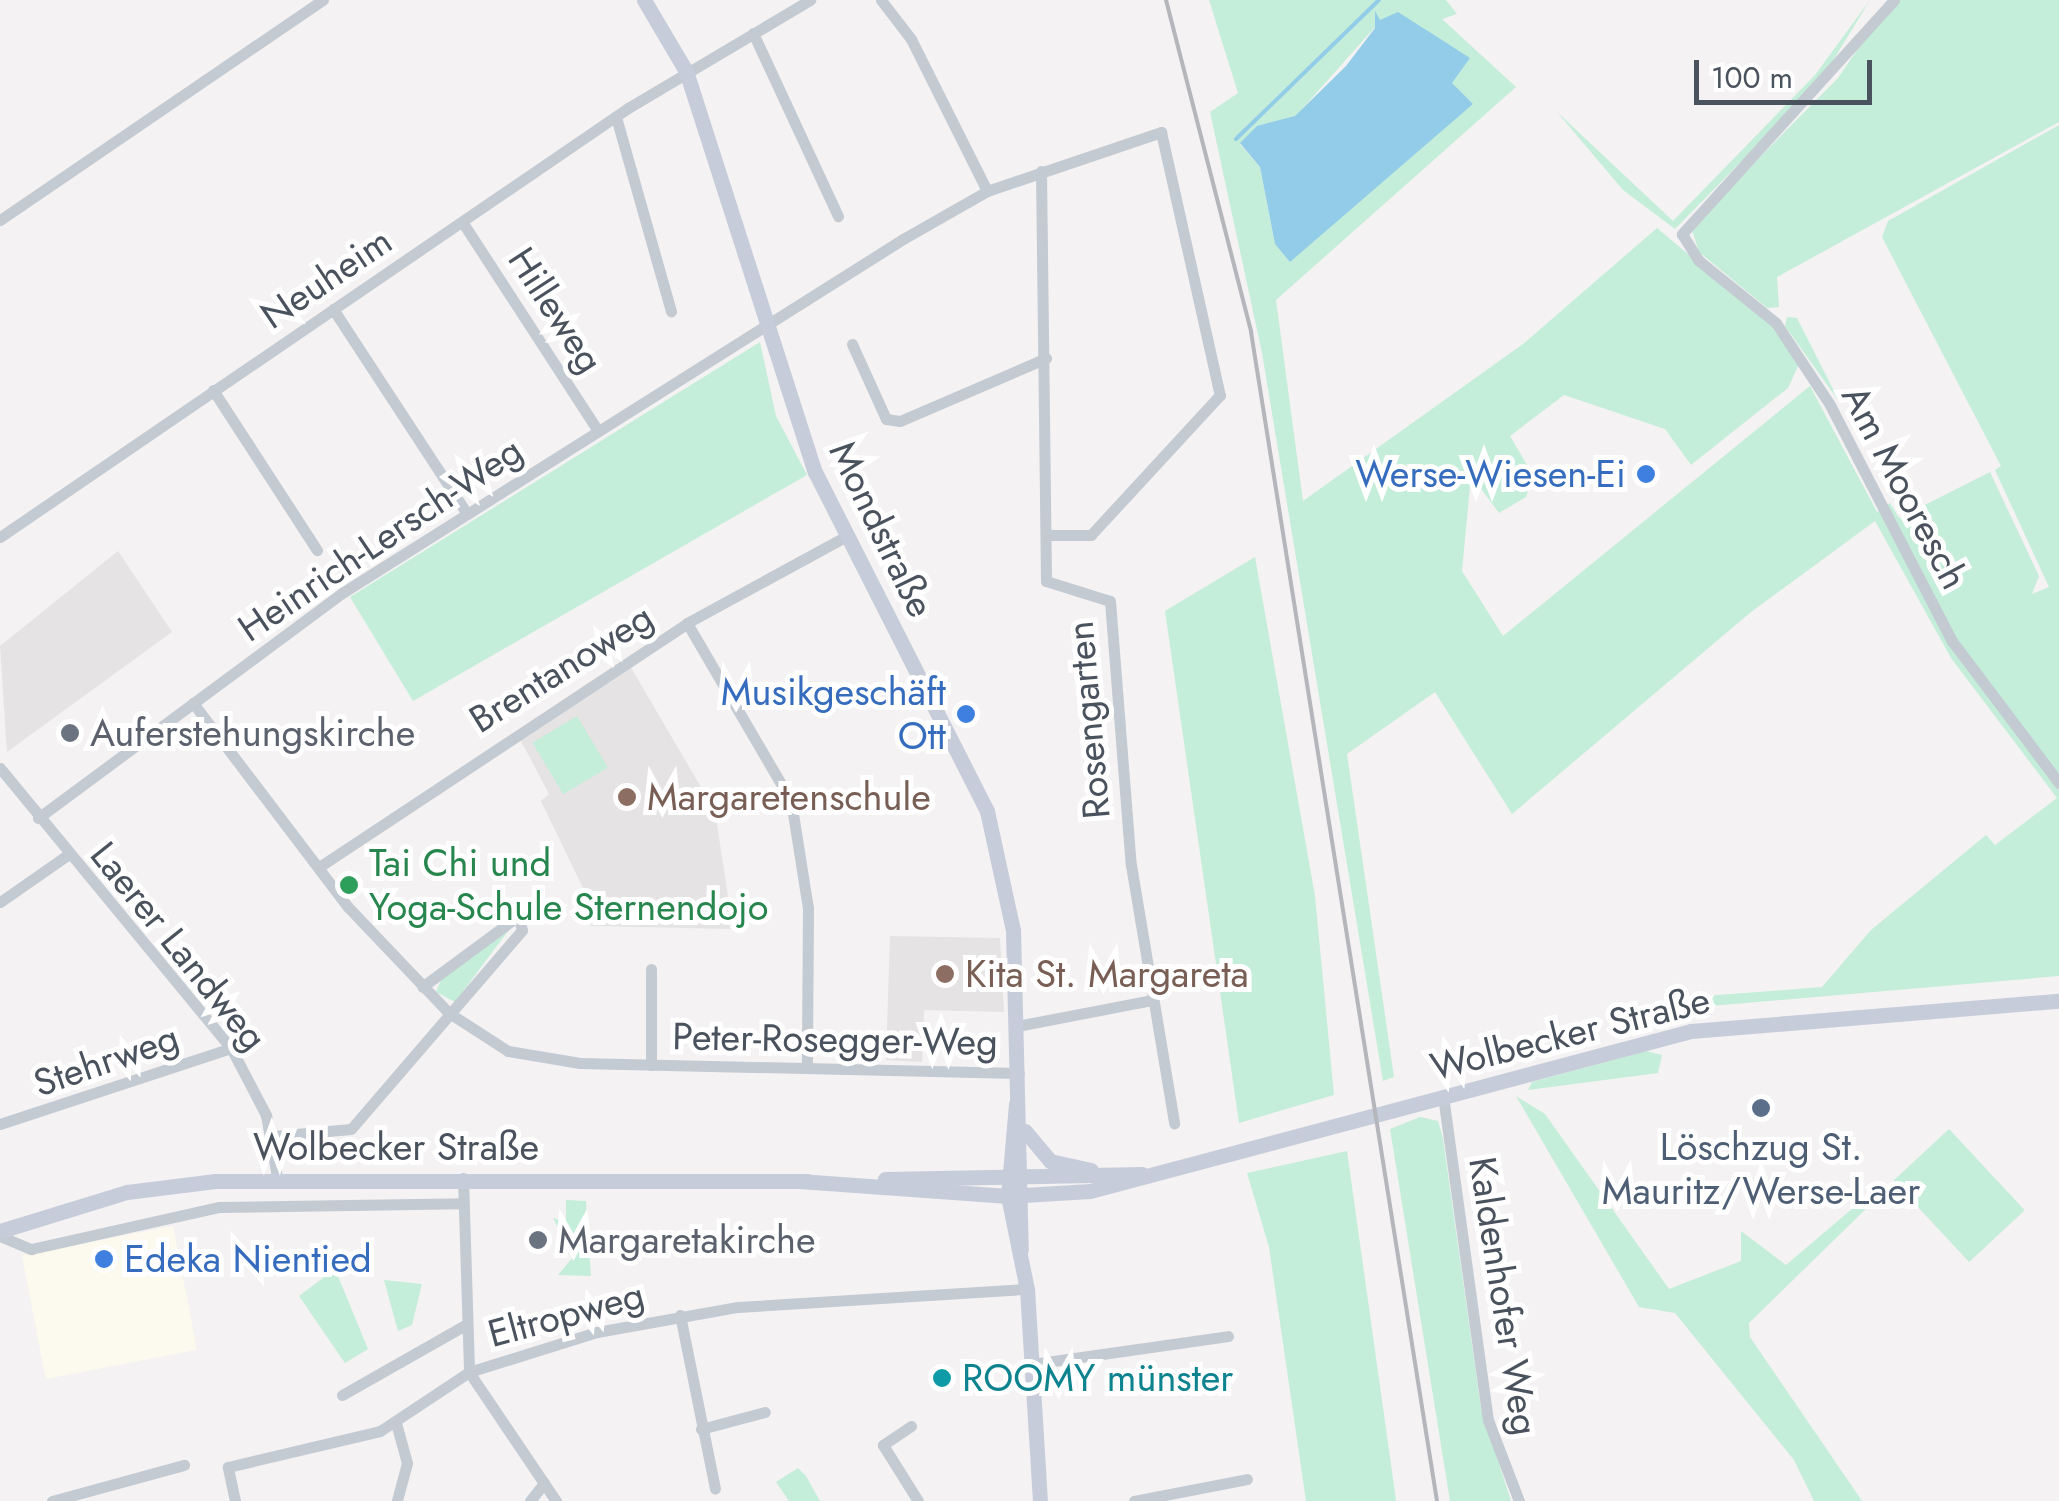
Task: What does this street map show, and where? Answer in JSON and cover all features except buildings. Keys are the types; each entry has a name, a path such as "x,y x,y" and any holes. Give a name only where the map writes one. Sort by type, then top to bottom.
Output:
{"main road":[{"name":"Mondstraße","path":"644,0 686,72 766,326 846,537 987,810 1009,898 1019,1073 1016,1187"},
{"name":"Wolbecker Straße","path":"0,1234 127,1192 277,1178 1016,1187 1166,1175 1691,1031 2059,1002"},
{"name":"Mondstraße","path":"1016,1187 1023,1126 1018,1093"},
{"path":"1023,1126 1050,1161 1115,1173"},
{"name":"Wolbecker Straße","path":"1016,1187 1115,1173 1166,1175"},
{"path":"1016,1187 1028,1289 1040,1501"}],"street":[{"path":"0,220 323,0"},
{"name":"Neuheim","path":"0,537 616,117 810,0"},
{"path":"882,0 911,39 987,191"},
{"name":"Am Mooresch","path":"1894,0 1682,234 1698,260 1776,323 1830,405 1952,641 2059,783"},
{"path":"753,33 838,216"},
{"path":"616,117 671,311"},
{"name":"Heinrich-Lersch-Weg","path":"38,818 193,703 467,514 987,191 1162,132 1220,395 1091,535 1048,536"},
{"name":"Rosengarten","path":"1041,171 1046,581 1110,601 1115,724 1152,1000 1174,1123"},
{"name":"Hilleweg","path":"463,223 598,431"},
{"path":"333,309 467,514"},
{"path":"852,344 886,419 900,421 1046,358"},
{"path":"213,390 318,550"},
{"name":"Brentanoweg","path":"319,867 687,624 846,537"},
{"path":"687,624 791,801 808,908 807,1067"},
{"name":"Peter-Rosegger-Weg","path":"193,703 319,867 422,987 448,1013 533,1059 1019,1073"},
{"name":"Laerer Landweg","path":"0,768 66,856 231,1048 274,1136 277,1178"},
{"path":"0,902 66,856"},
{"path":"274,1136 351,1129 522,930 518,916 422,987"},
{"name":"Peter-Rosegger-Weg","path":"651,969 651,1064"},
{"path":"1017,1026 1152,1000"},
{"name":"Stehrweg","path":"0,1124 231,1048"},
{"name":"Kaldenhofer Weg","path":"1443,1096 1488,1420 1519,1501"},
{"path":"463,1178 469,1372 556,1501"},
{"name":"Wolbecker Straße","path":"0,1234 31,1249 219,1206 463,1203"},
{"name":"Eltropweg","path":"235,1501 228,1467 396,1422 469,1372 680,1316 1028,1289"},
{"name":"Eltropweg","path":"680,1316 715,1489"},
{"path":"342,1395 466,1325"},
{"path":"1032,1364 1228,1336"},
{"path":"702,1428 764,1412"},
{"path":"396,1422 407,1463 396,1501"},
{"path":"911,1426 883,1445 918,1501"},
{"path":"52,1501 184,1465"},
{"path":"1134,1501 1247,1479"},
{"path":"530,1501 544,1483"}],"shaded area":[{"path":"118,551 172,632 7,752 0,646"},
{"name":"Margaretenschule","path":"630,666 715,811 733,929 591,926 594,911 541,801 549,794 519,737"},
{"name":"Kita St. Margareta","path":"890,936 1000,938 1004,1012 924,1010 922,1062 886,1060"},
{"path":"173,1226 197,1350 46,1379 22,1255"}],"green space":[{"path":"1209,0 1446,0 1457,14 1442,19 1516,87 1276,300 1303,501 1523,344 1657,228 1770,323 1799,364 1788,388 1691,465 1665,429 1564,395 1510,436 1533,475 1526,497 1499,513 1471,475 1462,571 1503,636 1810,386 1877,512 1890,503 1899,518 1990,472 2039,576 2032,594 2049,587 1995,470 2001,466 1882,237 1888,221 2059,125 2059,976 1664,1010 1705,996 1822,987 1871,930 1986,835 1995,845 2057,798 1951,658 1875,521 1751,612 1512,814 1435,692 1347,754 1394,1077 1383,1081 1262,353 1210,112 1238,93","holes":["1375,27 1473,104 1275,244 1260,167 1240,144 1295,117"]},
{"path":"1870,0 1821,80 1675,229 1623,190 1557,112 1673,221 1815,75"},
{"path":"1891,0 2059,0 2059,122 1777,277 1779,307 1767,308 1699,252 1691,227 1838,78"},
{"path":"1787,317 1797,318 1840,403 1785,326"},
{"path":"760,342 776,416 807,475 413,701 350,597"},
{"path":"1255,557 1315,896 1334,1095 1239,1123 1165,611"},
{"path":"577,716 608,767 563,794 532,743"},
{"path":"514,923 455,1002 436,992 441,980"},
{"path":"1646,1051 1662,1055 1658,1073 1528,1090 1532,1082"},
{"path":"1516,1096 1545,1114 1669,1289 1741,1261 1741,1231 1786,1265 1873,1191 1875,1200 1749,1323 1750,1337 1862,1501 1814,1501 1794,1460 1675,1313 1639,1307"},
{"path":"1420,1117 1438,1121 1443,1139 1481,1408 1511,1501 1450,1501 1390,1129"},
{"path":"1949,1129 2025,1210 1969,1262 1893,1181"},
{"path":"1347,1151 1396,1501 1306,1501 1269,1247 1247,1173"},
{"path":"566,1200 586,1201 591,1276 558,1275 573,1257 553,1218 566,1222"},
{"path":"335,1269 368,1349 345,1363 299,1296"},
{"path":"384,1280 422,1284 412,1325 398,1331"},
{"path":"798,1468 820,1501 789,1501 776,1482"}],"water":[{"path":"1375,11 1380,20 1398,12 1470,58 1452,83 1473,104 1290,262 1275,244 1260,167 1240,143 1257,126 1295,116 1346,66 1375,28"}],"waterway":[{"path":"1236,139 1379,0"}],"railway":[{"path":"1166,0 1251,332 1437,1501"}],"place":[{"name":"Werse-Wiesen-Ei","path":"1646,474"},
{"name":"Musikgeschäft Ott","path":"966,714"},
{"name":"Auferstehungskirche","path":"70,733"},
{"name":"Margaretenschule","path":"627,797"},
{"name":"Tai Chi und Yoga-Schule Sternendojo","path":"349,885"},
{"name":"Kita St. Margareta","path":"945,974"},
{"name":"Löschzug St. Mauritz/Werse-Laer","path":"1761,1108"},
{"name":"Margaretakirche","path":"538,1240"},
{"name":"Edeka Nientied","path":"104,1259"},
{"name":"ROOMY münster","path":"942,1378"}]}
